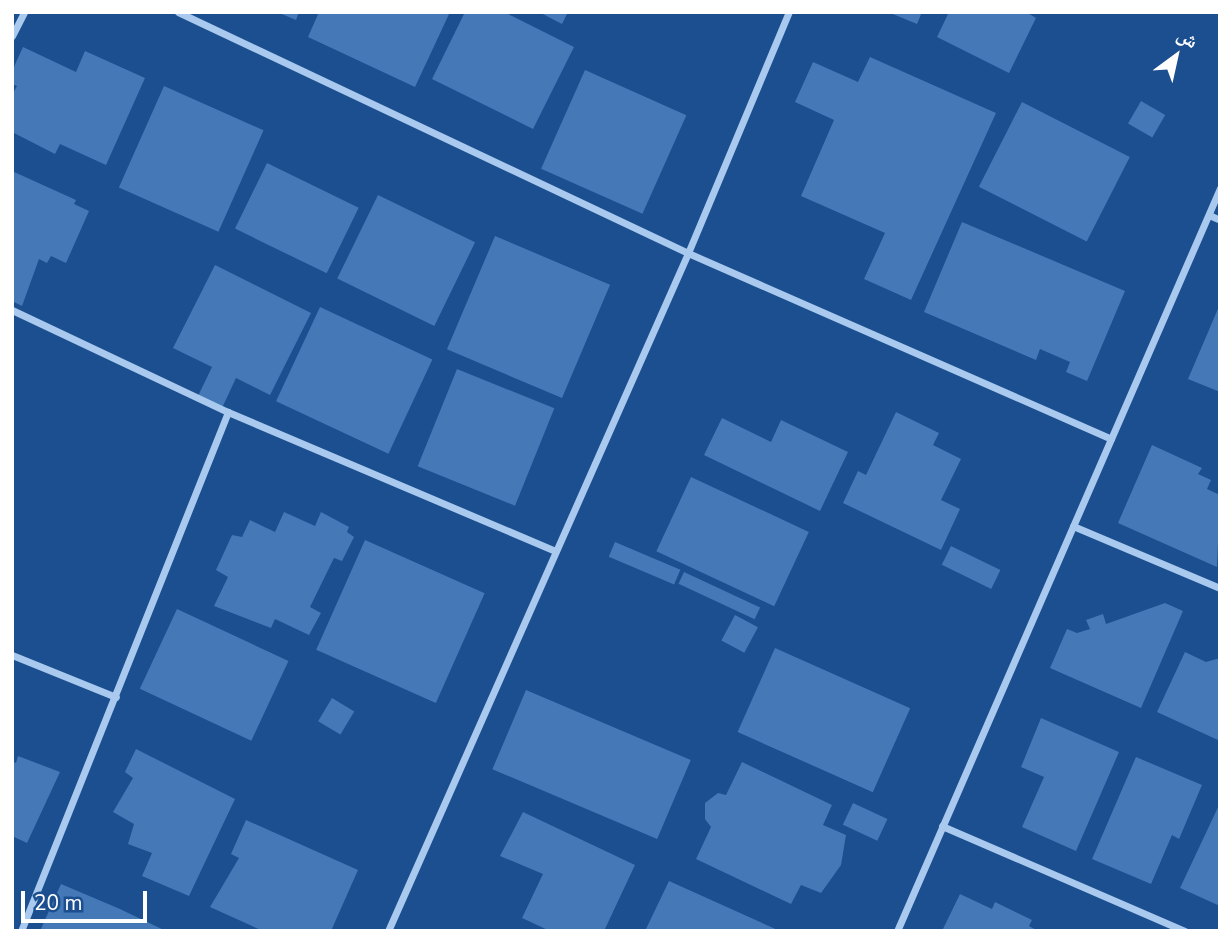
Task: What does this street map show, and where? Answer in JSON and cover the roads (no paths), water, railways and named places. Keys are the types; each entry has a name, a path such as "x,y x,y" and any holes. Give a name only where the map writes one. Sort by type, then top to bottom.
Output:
{"street":[{"path":"12,36 23,12"},
{"path":"178,12 688,253 1111,439"},
{"path":"388,931 688,253 789,12"},
{"path":"897,931 1220,188"},
{"path":"1209,215 1220,220"},
{"path":"12,310 228,412 555,551"},
{"path":"21,931 228,412"},
{"path":"1073,526 1220,588"},
{"path":"12,655 116,696"},
{"path":"942,826 1185,931"}]}
